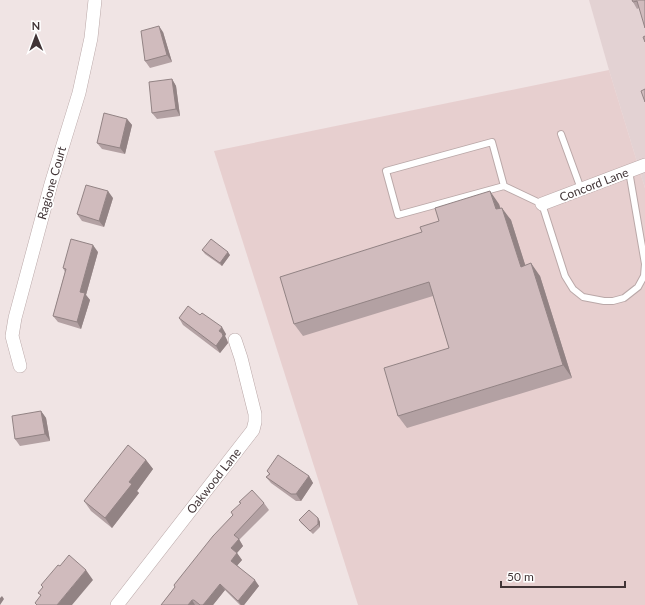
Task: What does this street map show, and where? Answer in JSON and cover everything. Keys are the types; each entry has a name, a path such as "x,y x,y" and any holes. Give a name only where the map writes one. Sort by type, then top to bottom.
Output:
{"street":[{"name":"Ragione Court","path":"20,366 12,336 15,318 51,184 79,93 91,38 95,0"},
{"name":"Concord Lane","path":"542,204 645,165"},
{"name":"Oakwood Lane","path":"117,605 253,430 255,414 235,340"}],"lane":[{"path":"561,134 581,189"},
{"path":"504,186 492,142 386,171 398,215 504,186 542,204 565,276 573,289 583,297 593,300 613,301 624,298 638,287 644,276 645,270 629,171"}],"shaded area":[{"path":"589,0 645,0 645,188 609,70"},
{"path":"609,70 645,188 645,605 358,605 214,151"}],"building":[{"path":"632,0 645,0 645,28 637,1 633,2"},
{"path":"159,26 167,55 145,61 141,31"},
{"path":"172,79 176,109 152,113 149,82"},
{"path":"645,89 645,102 641,91"},
{"path":"104,113 127,119 120,148 97,143"},
{"path":"86,185 108,191 99,221 77,214"},
{"path":"490,191 496,209 502,208 521,267 531,263 563,365 398,416 384,368 449,348 429,282 294,324 280,277 422,232 420,227 439,221 435,208"},
{"path":"71,239 93,245 80,292 85,293 77,322 53,316 66,269 63,268"},
{"path":"211,239 228,252 220,263 202,250"},
{"path":"188,306 200,315 202,313 222,327 219,331 223,336 216,346 179,318"},
{"path":"41,411 45,434 15,439 12,416"},
{"path":"128,445 146,460 129,482 132,484 105,518 84,501"},
{"path":"278,455 309,476 296,494 291,494 266,477 270,474 267,471"},
{"path":"252,490 264,503 234,535 239,539 231,548 237,553 231,561 255,580 238,601 220,584 203,605 200,605 192,600 188,605 161,605 175,587 174,585 213,536 233,515 231,512"},
{"path":"309,510 318,518 318,524 310,531 299,520"},
{"path":"69,555 86,570 57,605 37,605 35,603 41,595 38,593 43,587 41,585 58,565 60,566"}]}
